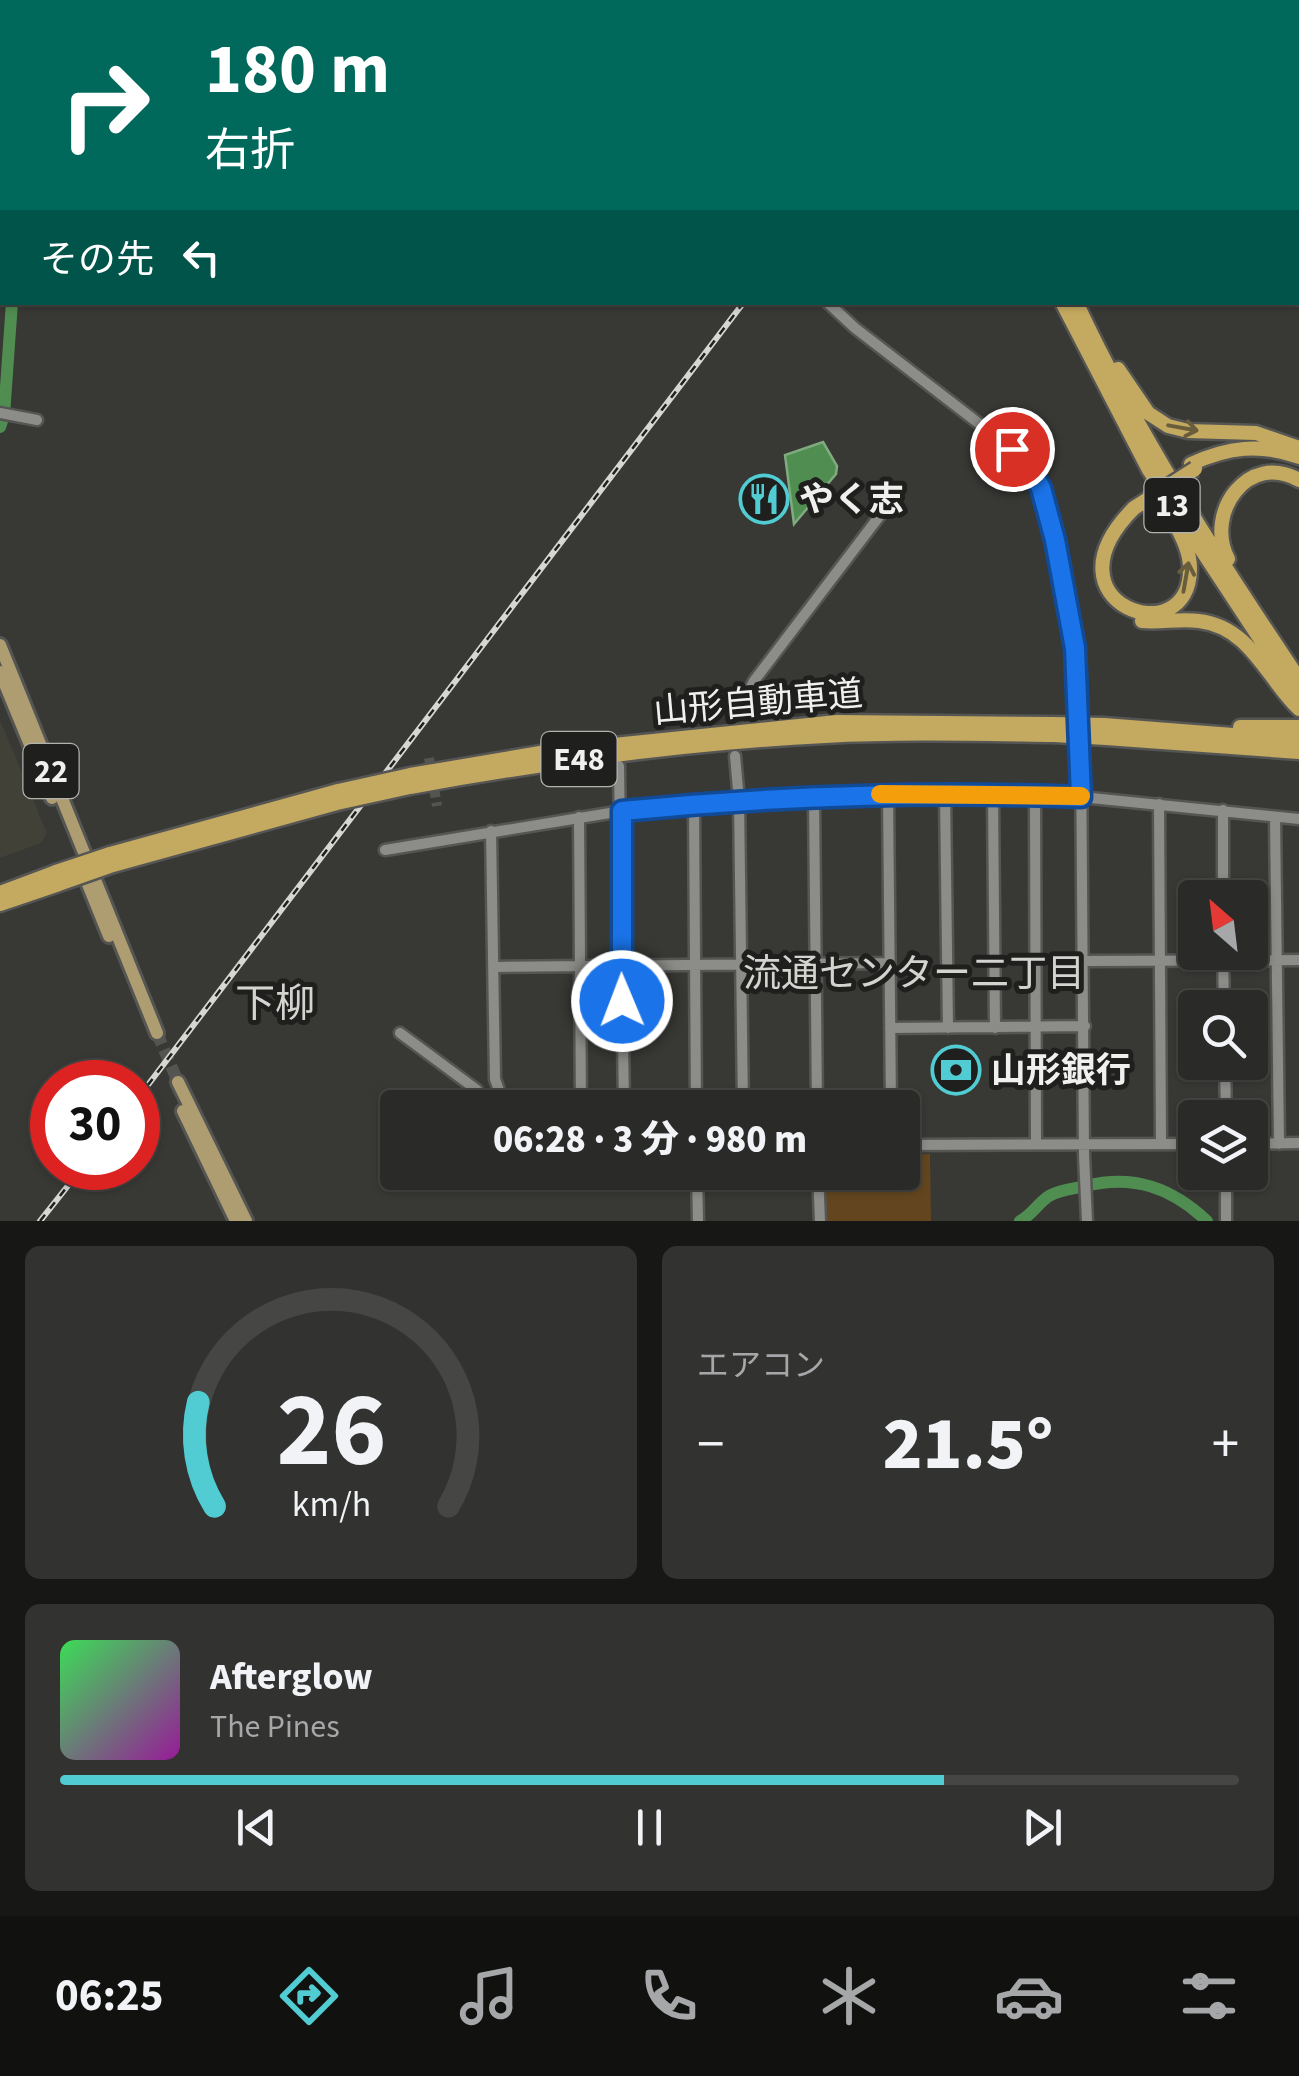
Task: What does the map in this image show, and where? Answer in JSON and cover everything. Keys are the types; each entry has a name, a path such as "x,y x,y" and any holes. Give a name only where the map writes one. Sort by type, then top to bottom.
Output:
{"highway":[{"name":"13","path":"1063,305 1148,470 1299,698"},
{"name":"13","path":"1080,305 1123,398 1161,465 1299,677"},
{"path":"1081,305 1148,413 1168,426 1256,432 1299,448"},
{"path":"1112,403 1126,442 1176,524 1188,554 1190,569 1182,596 1169,609 1150,614 1122,606 1103,576 1106,545 1132,506"},
{"path":"1299,458 1256,446 1215,452 1110,524 1097,550 1094,573 1104,599 1113,609 1136,620 1197,620 1227,629 1258,658 1299,708"},
{"path":"1193,466 1256,453 1287,459 1299,466"},
{"path":"1299,480 1289,474 1272,473 1256,476 1238,487 1224,508 1220,530 1222,548 1299,677"},
{"name":"山形自動車道","path":"0,893 338,797 546,752 838,722 1293,739"},
{"name":"山形自動車道","path":"0,904 58,878"}],"main road":[{"name":"22","path":"0,645 154,1035 0,672"},
{"path":"236,1221 175,1083 246,1221"}],"street":[{"path":"831,305 1012,449 1041,488 1075,648 1085,961 1086,1215"},
{"path":"0,413 37,420"},
{"path":"740,708 754,681 894,496"},
{"path":"735,756 739,800 742,1090"},
{"path":"619,766 624,1090"},
{"path":"888,794 891,1090"},
{"path":"944,794 948,1028"},
{"path":"993,794 995,1028"},
{"path":"1035,795 1036,1144"},
{"path":"814,796 818,1090"},
{"path":"386,850 622,811 814,796 1081,797 1299,819"},
{"path":"694,804 696,1090"},
{"path":"1159,804 1162,1144"},
{"path":"1222,810 1223,880"},
{"path":"1275,816 1279,1144"},
{"path":"579,817 581,1090"},
{"path":"492,831 495,1079 499,1090"},
{"path":"1268,959 1299,960"},
{"path":"1085,961 1178,961"},
{"path":"495,967 889,963"},
{"path":"890,1028 1085,1026"},
{"path":"400,1033 477,1090"},
{"path":"1268,1144 1299,1143"},
{"path":"920,1145 1036,1144 1084,1149 1178,1144"},
{"path":"697,1190 698,1221"},
{"path":"819,1190 820,1221"},
{"path":"1226,1190 1226,1221"}],"shaded area":[{"path":"823,442 837,466 836,474 794,524 785,455"},
{"path":"0,720 47,833 41,843 0,858"},
{"path":"920,1154 930,1154 931,1221 826,1221 825,1190 920,1190"}],"waterway":[{"path":"0,427 12,305"},
{"path":"1020,1221 1058,1192 1120,1182 1166,1192 1207,1221"}],"tunnel":[{"path":"737,737 740,708"},
{"path":"429,758 437,806"},
{"path":"157,1033 178,1082"}],"railway":[{"path":"160,1069 742,305"},
{"path":"40,1221 65,1190"}],"slow traffic":[{"path":"880,794 1081,796"}],"place":[{"name":"やく志","path":"764,499"},
{"name":"山形銀行","path":"956,1070"}],"district":[{"name":"流通センター二丁目","path":"914,973"},
{"name":"下柳","path":"275,1003"}],"route":[{"path":"622,1001 622,811 851,795 1081,797 1075,648 1055,540 1041,488 1012,449"}]}
